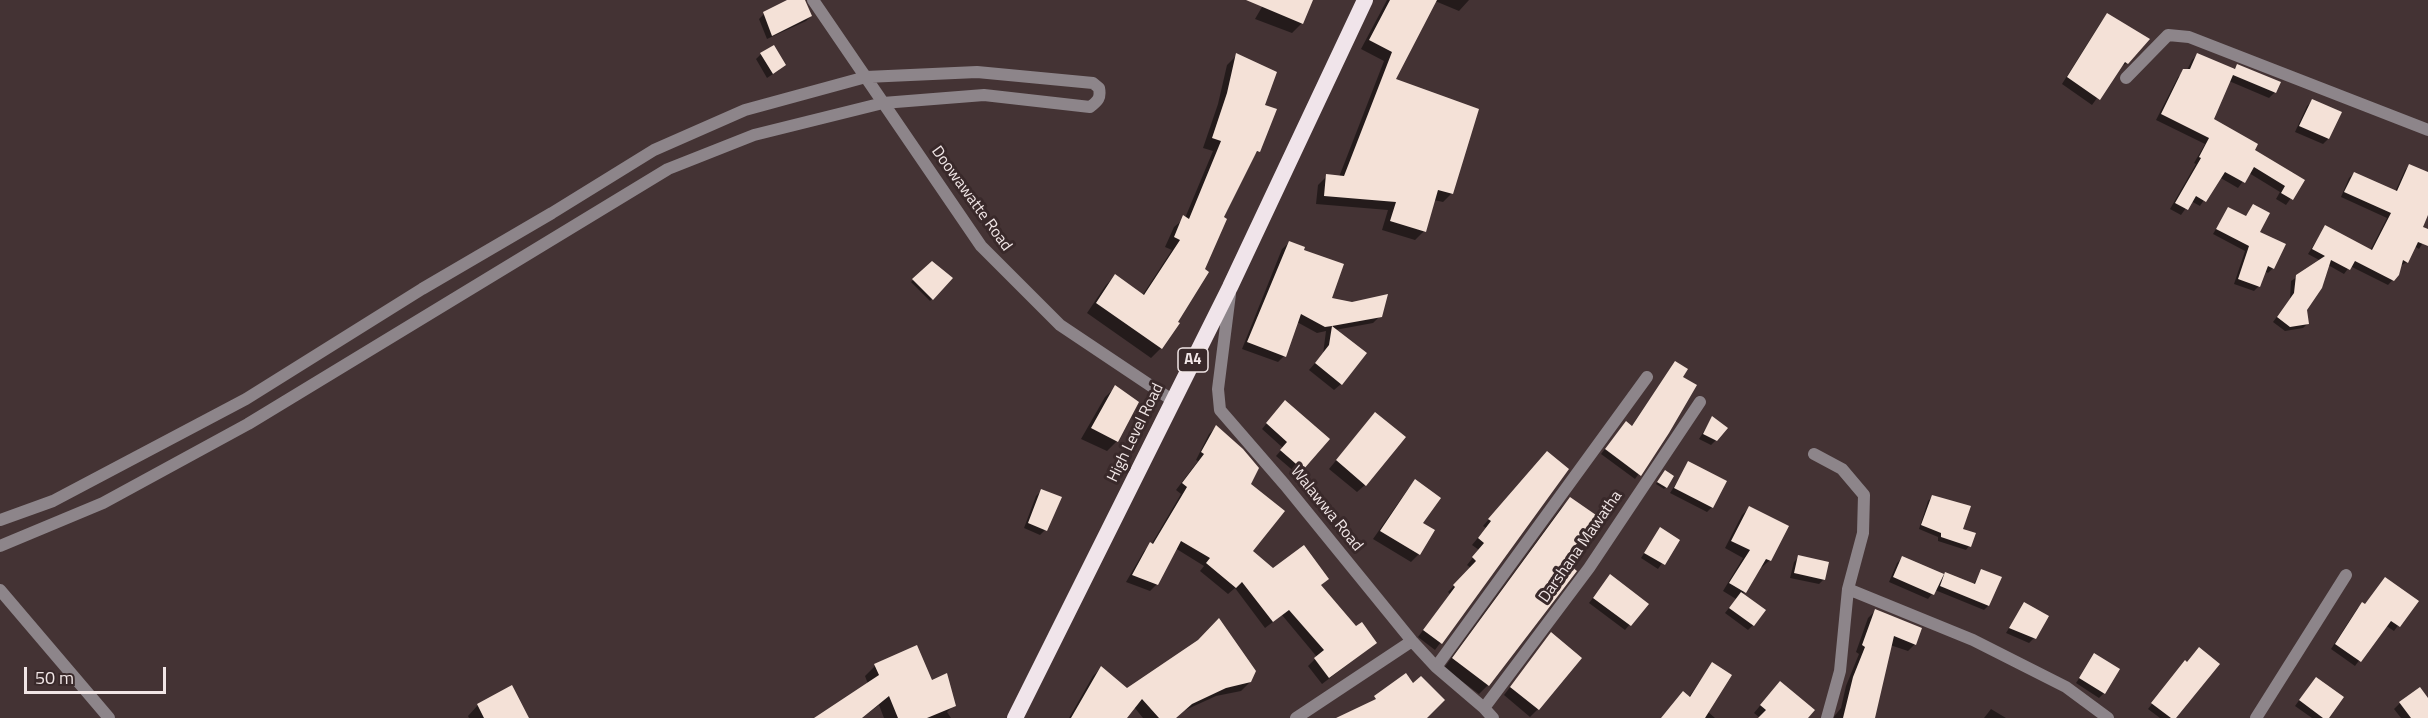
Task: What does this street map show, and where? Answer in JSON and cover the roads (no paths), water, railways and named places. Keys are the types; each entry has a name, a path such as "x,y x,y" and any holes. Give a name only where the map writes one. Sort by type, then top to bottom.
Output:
{"highway":[{"name":"High Level Road","path":"1015,718 1230,287 1365,0"}],"street":[{"name":"Doowawatte Road","path":"813,0 981,246 1023,291 1060,325 1172,400"},
{"path":"2126,78 2168,35 2188,37 2428,130"},
{"path":"0,520 53,501 246,399 422,289 654,150 745,110 866,77 977,72 1093,83 1099,88 1098,101 1090,106 984,95 883,103 754,135 668,169 248,424 103,503 0,546"},
{"name":"Walawwa Road","path":"1230,287 1218,388 1220,410 1285,485 1412,641 1436,667 1493,718"},
{"path":"1436,667 1647,377"},
{"name":"Darshana Mawatha","path":"1484,708 1589,568 1700,402"},
{"path":"1814,454 1842,469 1864,495 1863,533 1848,589 1840,671 1827,718"},
{"path":"2256,718 2346,575"},
{"path":"1848,589 1973,640 2066,687 2108,718"},
{"path":"0,591 110,718"},
{"path":"1296,718 1412,641"}]}
